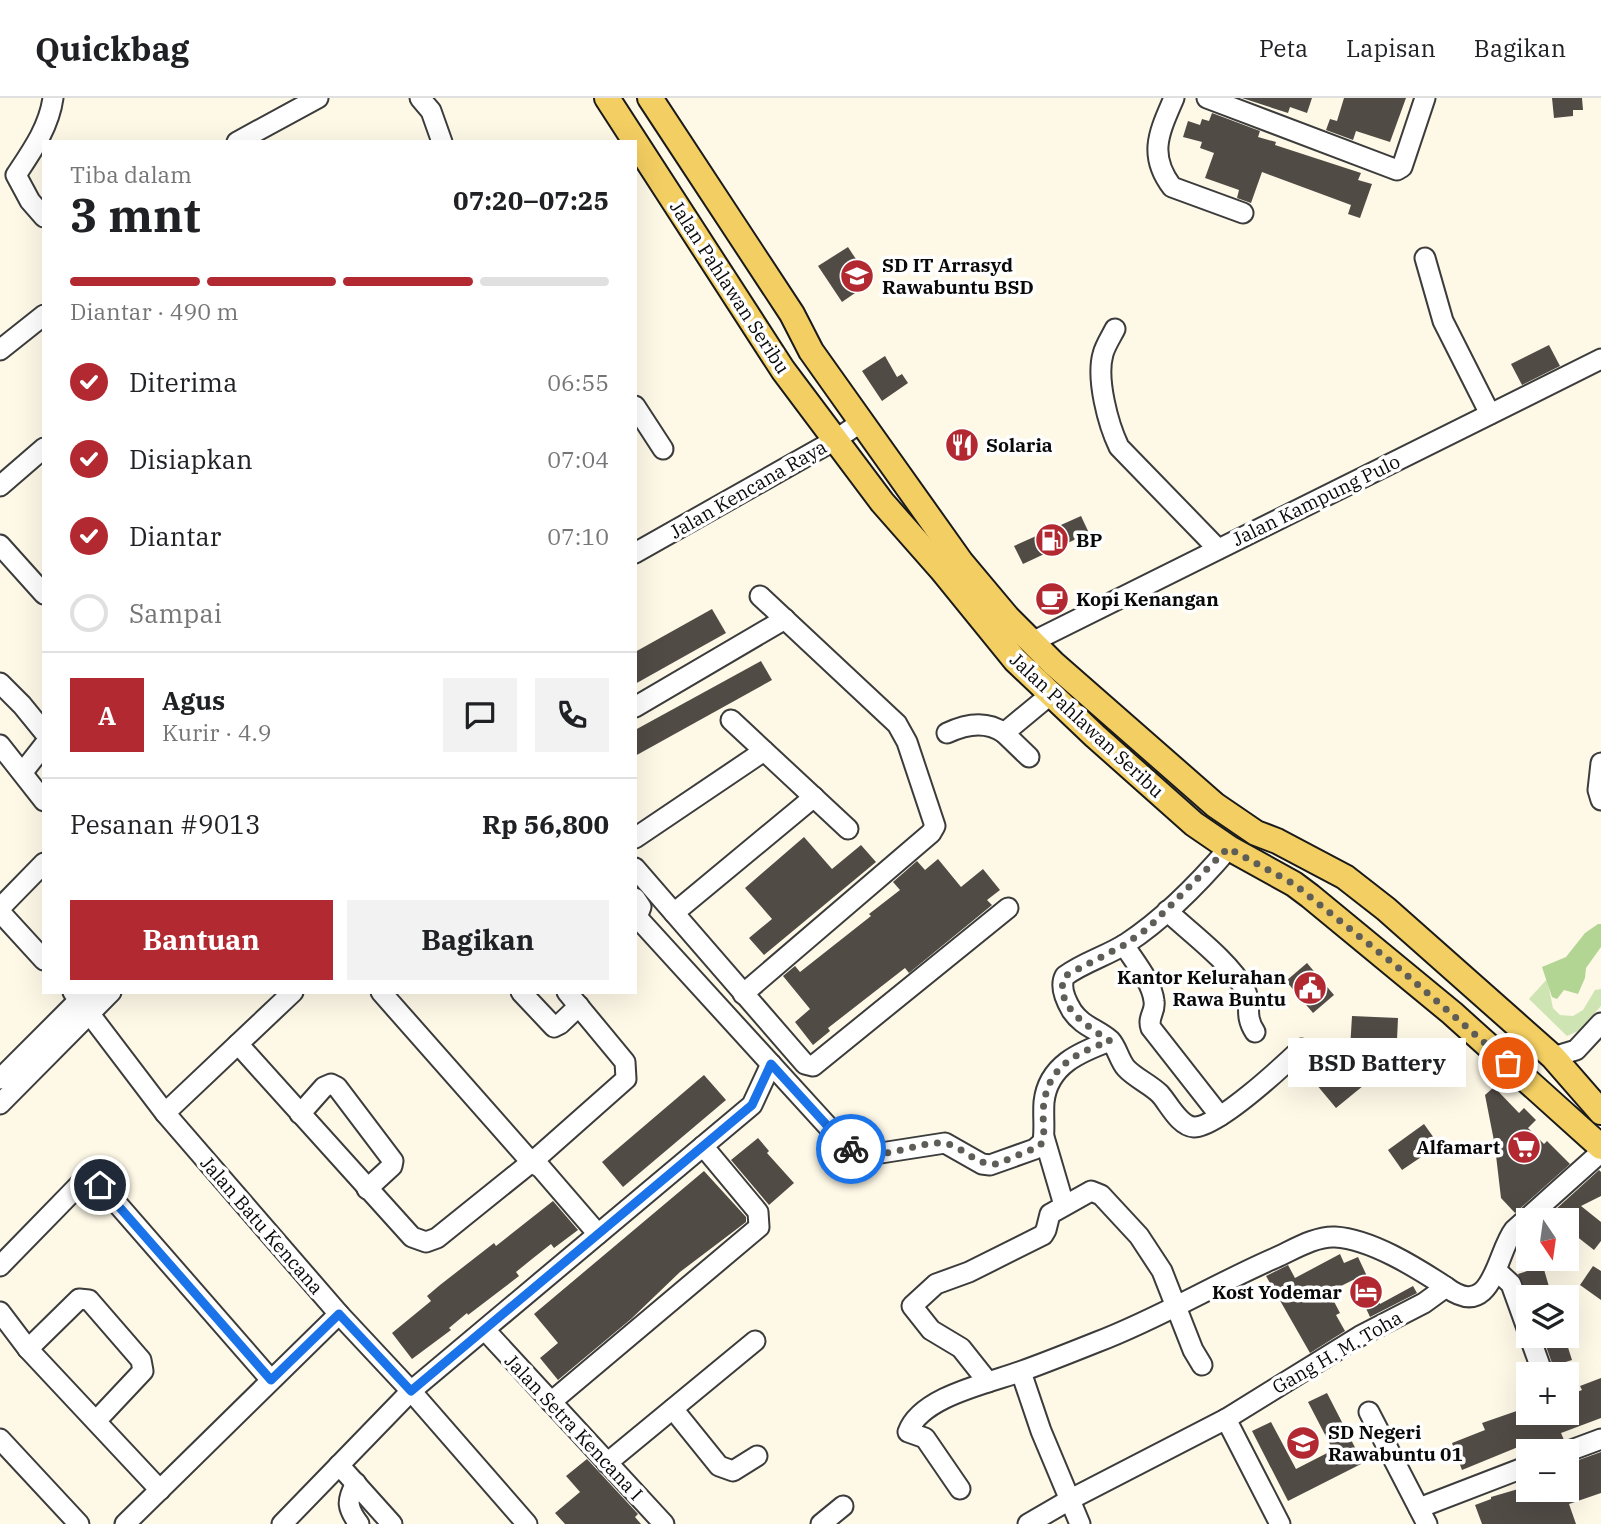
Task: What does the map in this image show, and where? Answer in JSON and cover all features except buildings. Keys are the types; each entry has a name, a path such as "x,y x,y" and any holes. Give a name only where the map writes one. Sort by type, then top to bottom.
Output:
{"main road":[{"name":"Jalan Pahlawan Seribu","path":"607,98 634,140"},
{"name":"Jalan Pahlawan Seribu","path":"650,98 860,423 961,562 1008,618 1075,684 1240,824 1319,863 1355,885 1396,918 1553,1057 1601,1112"},
{"name":"Jalan Pahlawan Seribu","path":"637,144 783,370 882,502 1015,660 1050,695 1194,824 1228,848 1294,884 1321,904 1452,1013 1601,1149"},
{"path":"1162,795 1169,780 1182,777"}],"street":[{"path":"37,199 16,175 51,116 53,98"},
{"path":"241,140 318,98"},
{"path":"420,98 431,111 441,140"},
{"path":"1174,98 1158,135 1158,160 1166,179 1172,187 1243,213"},
{"path":"1207,98 1397,170 1402,167 1425,98"},
{"path":"1425,258 1443,321 1490,414"},
{"path":"2,343 42,316"},
{"path":"1115,329 1103,355 1102,374 1104,400 1119,447 1217,549"},
{"name":"Jalan Kampung Pulo","path":"1032,642 1601,359"},
{"path":"637,410 663,449"},
{"name":"Jalan Kencana Raya","path":"637,552 835,440 860,423"},
{"path":"0,486 42,450"},
{"path":"0,545 42,592"},
{"path":"743,993 931,833 935,826 907,742 897,724 760,596"},
{"path":"637,706 785,619"},
{"path":"0,683 42,730"},
{"path":"1004,733 1050,695"},
{"path":"731,720 848,828"},
{"path":"947,733 965,724 997,728 1029,757"},
{"path":"0,745 42,798"},
{"path":"23,772 42,748"},
{"path":"637,837 764,751"},
{"path":"1601,763 1598,790 1601,800"},
{"path":"674,913 814,797"},
{"path":"1228,848 1147,929 1124,945 1071,971 1062,981 1063,989 1072,1011 1082,1023 1110,1041 1125,1068 1159,1094 1189,1126 1201,1126 1220,1116 1274,1075 1301,1049"},
{"path":"42,866 2,917 42,958"},
{"path":"637,896 674,913 805,1064 817,1065 1008,908"},
{"path":"637,896 771,1064 844,1144 856,1152 869,1155 945,1143 982,1164 989,1165 1035,1149 1040,1146 1044,1137"},
{"path":"1167,911 1237,979 1248,999 1248,1021 1255,1032"},
{"path":"1124,945 1152,992 1155,1004 1149,1020 1151,1028 1220,1116"},
{"path":"0,1079 83,999 103,994"},
{"path":"165,1113 291,994"},
{"path":"383,994 537,1162"},
{"path":"396,994 598,1234"},
{"path":"238,1044 412,1237 426,1242 437,1238 537,1162 622,1083 627,1074 625,1062 573,999 560,1024 554,1027 524,994"},
{"path":"0,1104 83,999"},
{"name":"Jalan Batu Kencana","path":"83,999 165,1113 339,1314 411,1391 527,1524"},
{"path":"1553,1057 1576,1050 1601,1023"},
{"path":"1064,1205 1044,1137 1045,1098 1054,1075 1078,1053 1110,1041"},
{"path":"282,1524 411,1391 752,1105 771,1064"},
{"path":"300,1114 324,1087 331,1084 337,1087 393,1161 392,1166 367,1189"},
{"path":"551,1402 759,1227 758,1212 703,1146"},
{"path":"960,1489 925,1438 908,1432 914,1421 956,1392 1021,1372 1136,1327 1309,1243 1336,1237 1390,1254 1463,1296 1472,1295 1487,1288 1514,1230 1601,1149"},
{"path":"0,1266 80,1184 90,1182 100,1185 271,1380"},
{"path":"988,1382 961,1348 931,1330 912,1306 936,1284 969,1272 1043,1235 1050,1214 1091,1191 1101,1195 1139,1236 1162,1271 1193,1350 1202,1365"},
{"path":"1497,1271 1511,1283 1516,1297"},
{"name":"Gang H. M. Toha","path":"1028,1524 1226,1419 1360,1336 1423,1303 1446,1287"},
{"path":"28,1349 79,1299 89,1300 141,1360 144,1367 96,1421"},
{"path":"0,1312 28,1349 160,1490"},
{"path":"125,1524 339,1314"},
{"name":"Jalan Setra Kencana I","path":"485,1330 664,1524"},
{"path":"607,1463 755,1341"},
{"path":"1021,1372 1041,1432 1080,1524"},
{"path":"673,1409 719,1466 733,1471 757,1456"},
{"path":"1369,1412 1423,1516 1516,1472"},
{"path":"1226,1419 1280,1524"},
{"path":"0,1439 79,1524"},
{"path":"1579,1447 1601,1439"},
{"path":"340,1465 386,1523"},
{"path":"356,1483 347,1498 349,1512 359,1524"},
{"path":"821,1524 843,1506"}],"green space":[{"path":"1601,924 1601,947 1586,968 1578,994 1564,990 1557,999 1552,997 1542,967 1566,957 1585,933"},
{"path":"1547,979 1553,1008 1560,1015 1573,1016 1583,1010 1595,990 1601,989 1601,1006 1578,1031 1567,1036 1529,999"}],"way so far":[{"path":"851,1149 869,1155 945,1143 982,1164 989,1165 1040,1146 1044,1137 1045,1098 1054,1075 1078,1053 1110,1041 1082,1023 1072,1011 1063,989 1062,981 1065,976 1124,945 1147,929 1228,848 1294,884 1395,965 1508,1063"}],"place":[{"name":"SD IT Arrasyd Rawabuntu BSD","path":"857,276"},
{"name":"Solaria","path":"962,445"},
{"name":"BP","path":"1052,540"},
{"name":"Kopi Kenangan","path":"1052,599"},
{"name":"Kantor Kelurahan Rawa Buntu","path":"1310,988"},
{"name":"BSD Battery","path":"1508,1063"},
{"name":"Alfamart","path":"1524,1147"},
{"name":"Kost Yodemar","path":"1366,1292"},
{"name":"SD Negeri Rawabuntu 01","path":"1303,1443"}],"route":[{"path":"100,1185 271,1380 339,1314 411,1391 752,1105 771,1064 851,1149"}]}
